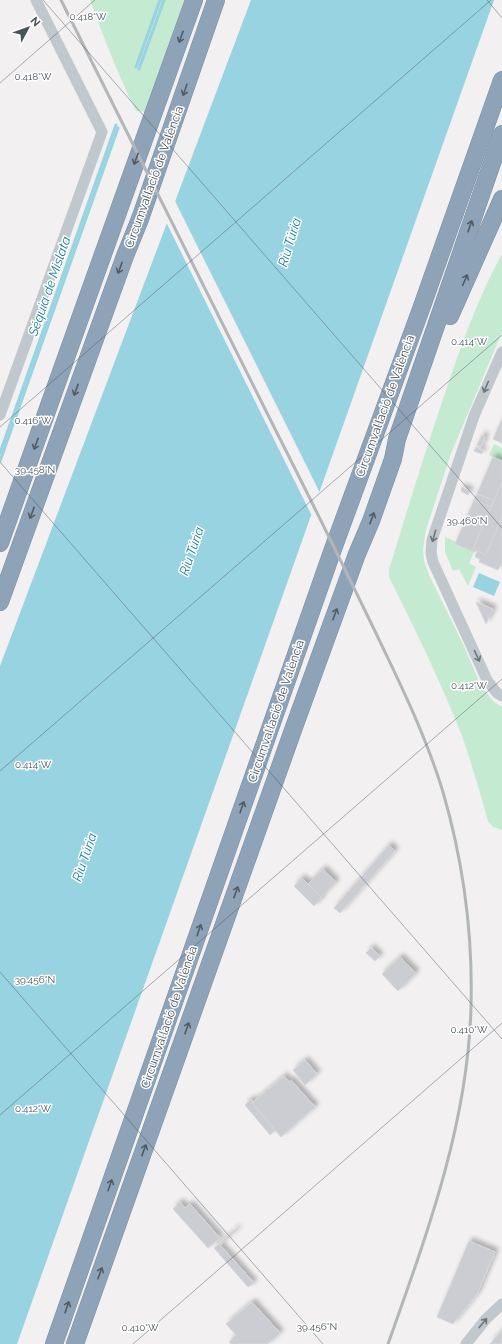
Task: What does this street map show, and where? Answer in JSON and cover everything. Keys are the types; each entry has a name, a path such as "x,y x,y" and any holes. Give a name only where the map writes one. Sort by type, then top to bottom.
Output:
{"highway":[{"name":"Circumval·lació de València","path":"0,544 194,0"},
{"name":"Circumval·lació de València","path":"0,602 124,256 140,219 216,0"},
{"name":"Circumval·lació de València","path":"54,1344 333,549 421,309 502,80"},
{"name":"Circumval·lació de València","path":"77,1341 288,744 393,459 397,439 502,134"},
{"path":"393,459 404,441 450,314 502,199"}],"street":[{"path":"0,415 102,132 36,0"},
{"path":"502,352 474,416 432,540 433,562 487,680 497,693 502,696"},
{"path":"466,1344 486,1319 502,1304"}],"green space":[{"path":"90,0 184,0 146,112 136,111 129,97"},
{"path":"502,254 502,332 450,456 426,530 423,549 424,561 429,575 463,644 481,686 494,702 502,707 502,830 493,827 488,821 462,736 437,676 389,577 389,570 448,383 476,308"},
{"path":"494,444 502,448 502,461 489,455"},
{"path":"445,537 475,550 469,563 476,567 468,586 459,569 453,571 445,552"}],"water":[{"name":"Riu Túria","path":"251,0 494,0 17,1344 0,1344 0,666"},
{"path":"479,573 500,582 494,596 473,587"}],"pier":[{"path":"174,199 321,495 313,518 166,222"}],"building":[{"path":"502,419 502,443 493,439"},
{"path":"482,435 485,437 481,447 477,445"},
{"path":"476,447 483,451 482,454 474,451"},
{"path":"493,457 502,461 502,562 498,570 479,562 480,559 475,557 476,550 475,552 455,544 474,500 478,502 479,497 496,504 497,502 477,494"},
{"path":"502,482 502,517 486,555 473,549"},
{"path":"462,487 470,491 468,495 461,491"},
{"path":"477,494 494,501 491,507 474,500"},
{"path":"476,602 493,609 486,624"},
{"path":"389,845 395,851 340,913 334,908"},
{"path":"323,869 336,882 321,897 308,884"},
{"path":"302,878 322,898 314,906 294,886"},
{"path":"371,948 380,956 375,961 366,953"},
{"path":"400,957 416,973 398,991 382,974"},
{"path":"305,1060 317,1074 305,1085 293,1070"},
{"path":"284,1076 289,1082 291,1080 315,1107 281,1137 252,1103"},
{"path":"251,1099 253,1102 252,1103 275,1130 270,1135 245,1105"},
{"path":"180,1202 185,1208 190,1204 220,1238 208,1248 173,1209"},
{"path":"237,1228 238,1229 220,1245 254,1283 248,1287 214,1248"},
{"path":"469,1241 495,1252 477,1294 453,1324 437,1317"},
{"path":"252,1302 280,1333 268,1344 231,1344 229,1342 236,1335 226,1324"},
{"path":"502,1330 502,1344 490,1344"}],"waterway":[{"name":"Séquia de Mislata","path":"136,67 160,0"},
{"name":"Séquia de Mislata","path":"139,69 164,0"},
{"name":"Séquia de Mislata","path":"0,453 116,125"},
{"name":"Séquia de Mislata","path":"0,461 118,128"}],"railway":[{"path":"61,0 312,502 392,666 428,749 436,770 450,818 461,871 468,925 471,980 468,1051 454,1136 443,1178 431,1220 388,1344"}]}
